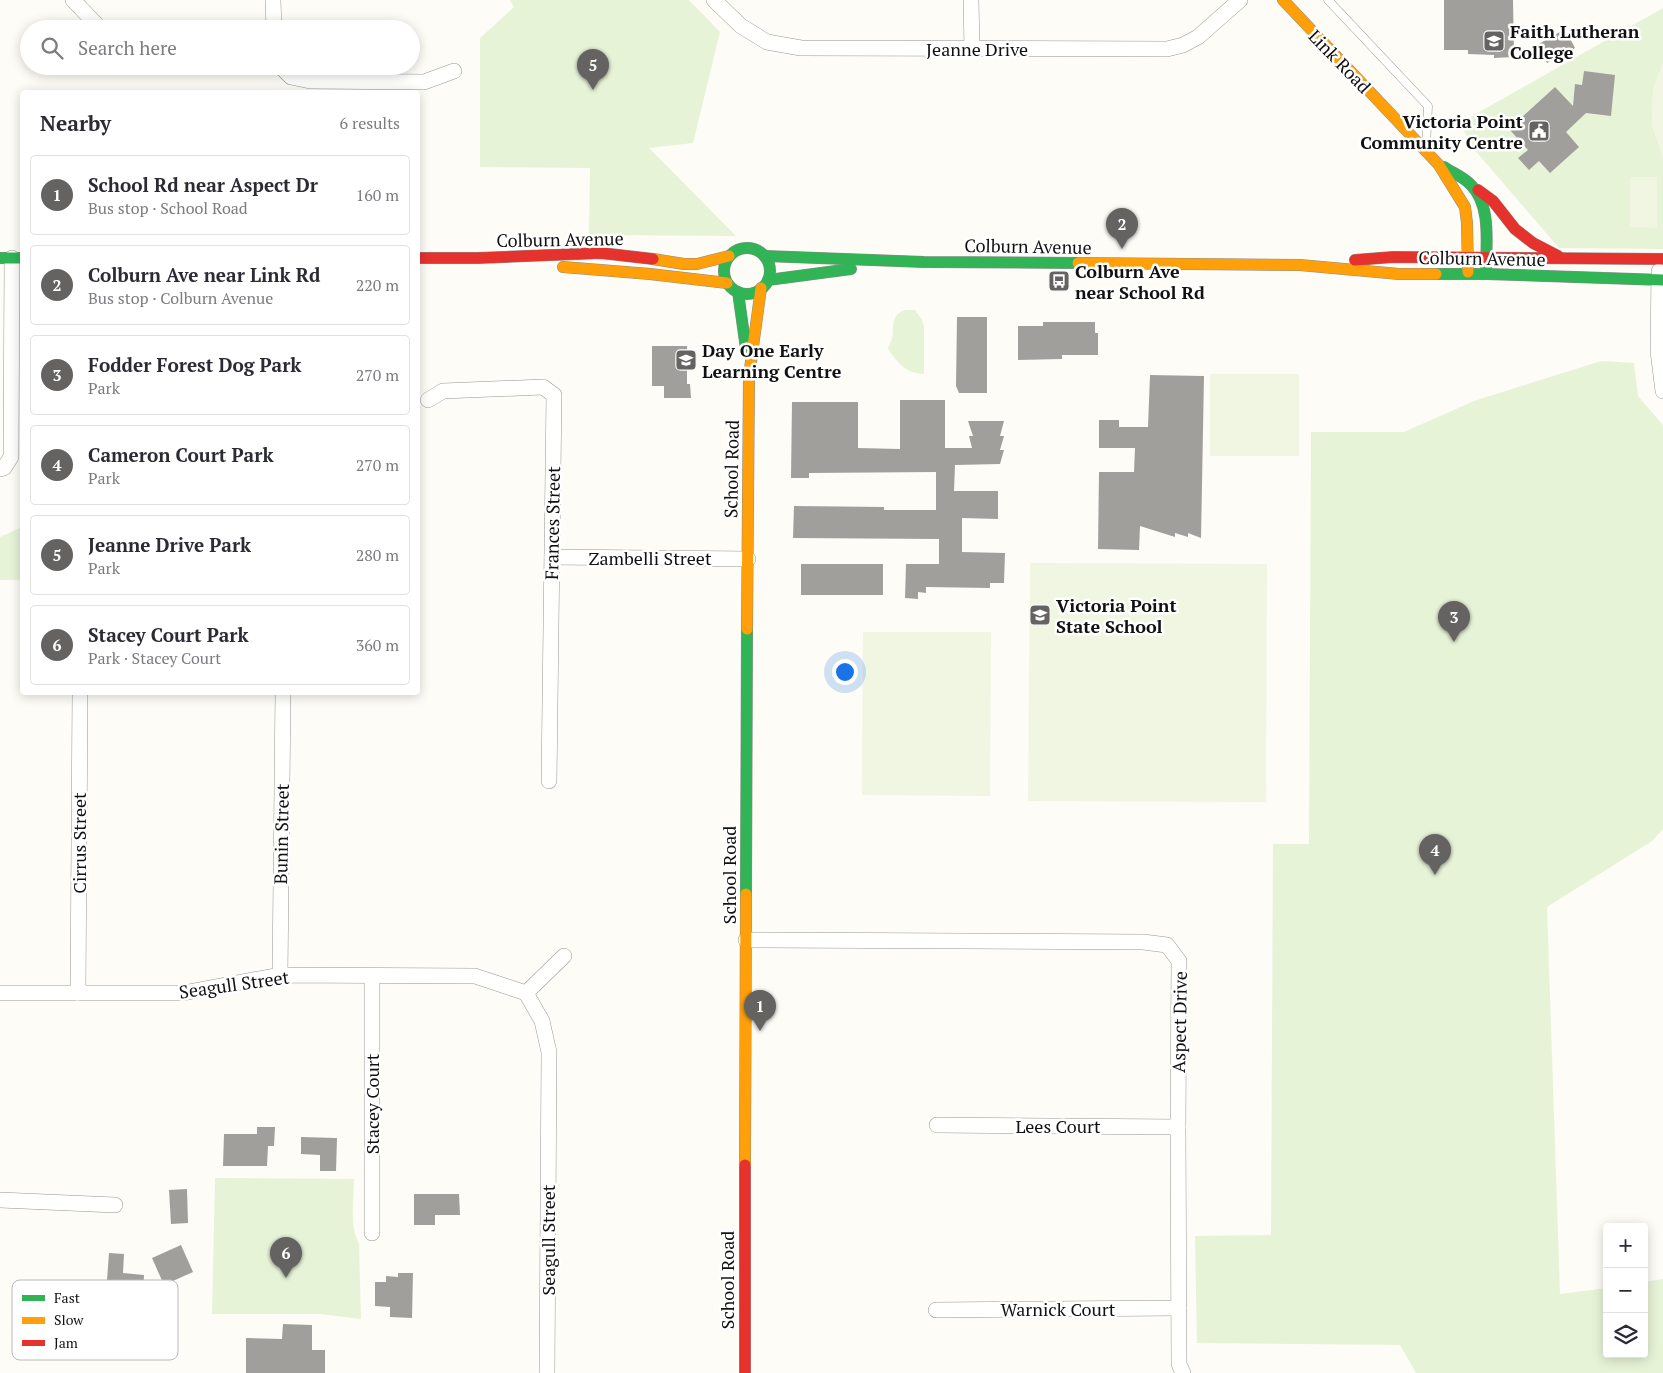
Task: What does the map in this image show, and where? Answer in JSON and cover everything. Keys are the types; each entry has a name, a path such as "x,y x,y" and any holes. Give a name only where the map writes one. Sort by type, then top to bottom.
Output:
{"main road":[{"name":"Link Road","path":"1283,0 1439,165 1465,207 1468,274"},
{"name":"Link Road","path":"1439,165 1493,201 1515,229 1532,243 1562,258"},
{"path":"1472,186 1484,210 1487,231 1486,274"},
{"name":"Colburn Avenue","path":"420,258 478,258 601,253 697,264 729,256 736,250 751,248 765,256 906,262 1300,265 1399,274 1486,274 1661,280"},
{"path":"729,256 724,269 727,283 738,292"},
{"path":"765,256 770,267 765,284"},
{"name":"Colburn Avenue","path":"1300,265 1393,257 1661,259"},
{"name":"Colburn Avenue","path":"478,258 727,283"},
{"name":"Colburn Avenue","path":"738,292 750,293 765,284 906,262"},
{"name":"School Road","path":"749,376 765,284"},
{"name":"School Road","path":"738,292 749,376 745,1373"}],"street":[{"path":"73,0 92,20"},
{"path":"273,0 274,20"},
{"name":"Jeanne Drive","path":"714,0 741,26 767,42 800,48 972,49 1167,49 1183,45 1198,37 1240,0"},
{"path":"971,0 972,49"},
{"path":"289,75 310,81 424,82 454,71"},
{"path":"0,469 4,468 11,457 6,353 11,258"},
{"path":"1661,259 1658,351 1663,391"},
{"name":"Frances Street","path":"428,400 444,392 543,387 554,395 549,781"},
{"name":"Zambelli Street","path":"552,558 748,559"},
{"name":"Cirrus Street","path":"78,993 80,695"},
{"name":"Bunin Street","path":"280,976 283,695"},
{"name":"Aspect Drive","path":"746,940 1143,942 1167,945 1180,961 1178,1127 1179,1364 1183,1373"},
{"path":"526,993 564,956"},
{"name":"Seagull Street","path":"0,992 182,993 280,976 475,976 526,993 542,1021 549,1052 547,1373"},
{"name":"Stacey Court","path":"372,976 372,1233"},
{"name":"Lees Court","path":"938,1125 1178,1127"},
{"path":"0,1200 116,1205"},
{"name":"Warnick Court","path":"936,1310 1179,1308"}],"lane":[{"path":"1328,0 1428,106 1426,151"}],"green space":[{"path":"510,0 689,0 720,32 693,143 649,148 736,236 589,235 590,168 480,167 480,38 514,7"},
{"path":"1663,8 1663,63 1653,89 1652,125 1663,157 1663,249 1559,248 1473,148 1460,123"},
{"path":"1663,63 1663,157 1652,125 1653,89"},
{"path":"1630,177 1657,177 1657,228 1630,227"},
{"path":"905,310 915,310 924,326 924,374 907,370 888,349 893,335 894,319"},
{"path":"1601,361 1634,363 1638,396 1663,425 1663,829 1652,841 1547,907 1560,1294 1603,1289 1603,1358 1648,1358 1648,1281 1663,1279 1663,1373 1416,1373 1400,1345 1197,1343 1195,1236 1271,1235 1273,844 1309,844 1311,432 1404,432 1474,401"},
{"path":"1210,374 1299,374 1299,456 1210,456"},
{"path":"20,528 20,580 0,580 0,537"},
{"path":"1030,563 1267,564 1266,802 1028,801"},
{"path":"863,632 991,632 990,796 862,795"},
{"path":"215,1178 354,1179 353,1221 359,1243 361,1319 320,1314 212,1314"}],"building":[{"path":"1444,0 1513,0 1514,57 1494,58 1494,55 1468,54 1468,50 1444,50"},
{"path":"1565,29 1575,48 1547,63 1537,45"},
{"name":"Victoria Point Community Centre","path":"1584,71 1615,75 1611,116 1586,113 1566,132 1579,147 1550,173 1539,161 1529,170 1518,158 1528,150 1509,129 1555,87 1573,106 1575,84 1582,85"},
{"path":"957,317 987,317 987,393 959,393 956,386"},
{"path":"1043,322 1095,322 1095,333 1098,333 1098,355 1062,355 1062,359 1018,360 1018,326 1043,326"},
{"path":"652,346 687,346 687,384 690,384 691,398 664,398 664,386 652,386"},
{"path":"1150,375 1204,376 1201,538 1188,533 1188,537 1175,533 1175,537 1140,526 1139,550 1098,549 1099,472 1134,472 1135,448 1099,448 1099,420 1119,420 1119,427 1148,427"},
{"path":"900,400 945,400 945,448 972,448 969,436 973,436 968,421 1004,421 1000,436 1004,436 1000,450 1004,450 1000,464 955,465 954,491 998,491 998,519 962,518 962,552 1005,553 1004,583 990,583 990,588 926,587 926,593 918,592 918,599 905,598 906,564 939,564 939,539 793,538 794,506 884,507 884,510 936,510 936,472 809,473 809,478 791,478 792,402 858,402 858,448 900,449"},
{"path":"801,564 883,564 883,595 801,595"},
{"path":"257,1127 275,1127 274,1146 268,1146 267,1166 223,1166 224,1134 257,1134"},
{"path":"301,1137 337,1138 336,1171 320,1171 320,1155 301,1154"},
{"path":"187,1189 188,1223 171,1224 169,1190"},
{"path":"414,1194 459,1194 460,1215 435,1215 435,1225 414,1225"},
{"path":"181,1245 193,1272 175,1280 162,1280 152,1258"},
{"path":"109,1253 124,1254 123,1273 144,1275 144,1280 107,1280"},
{"path":"398,1273 413,1273 412,1318 390,1317 390,1307 375,1306 375,1282 386,1282 386,1276 398,1277"},
{"path":"283,1324 312,1325 312,1350 325,1350 325,1373 246,1373 246,1338 282,1339"}],"traffic: fast":[{"path":"1444,167 1470,184 1482,203 1487,237 1486,271"},
{"path":"747,248 760,252 766,258 770,271 766,284 760,290 747,294 734,290 728,284 724,271 728,258 734,252 747,248"},
{"path":"765,256 924,262 1078,263"},
{"path":"0,258 20,258"},
{"path":"768,280 851,269"},
{"path":"1436,274 1663,280"},
{"path":"738,292 746,349"},
{"path":"746,894 747,629"}],"traffic: slow":[{"path":"1283,0 1439,165 1465,207 1468,272"},
{"path":"653,259 697,264 729,256"},
{"path":"1078,263 1300,265 1399,274 1436,274"},
{"path":"563,267 727,283"},
{"path":"747,629 749,376 761,288"},
{"path":"745,1165 746,894"}],"traffic: jam":[{"path":"1478,190 1493,201 1515,229 1533,243 1558,256"},
{"path":"420,258 478,258 601,253 653,259"},
{"path":"1355,260 1393,257 1663,259"},
{"path":"745,1165 745,1373"}],"place":[{"name":"Faith Lutheran College","path":"1494,41"},
{"name":"Jeanne Drive Park","path":"593,90"},
{"name":"Victoria Point Community Centre","path":"1539,131"},
{"name":"Colburn Ave near Link Rd","path":"1122,249"},
{"name":"Colburn Ave near School Rd","path":"1059,281"},
{"name":"Day One Early Learning Centre","path":"686,360"},
{"name":"Victoria Point State School","path":"1040,615"},
{"name":"Fodder Forest Dog Park","path":"1454,642"},
{"name":"Cameron Court Park","path":"1435,875"},
{"name":"School Rd near Aspect Dr","path":"760,1031"},
{"name":"Stacey Court Park","path":"286,1278"}]}
